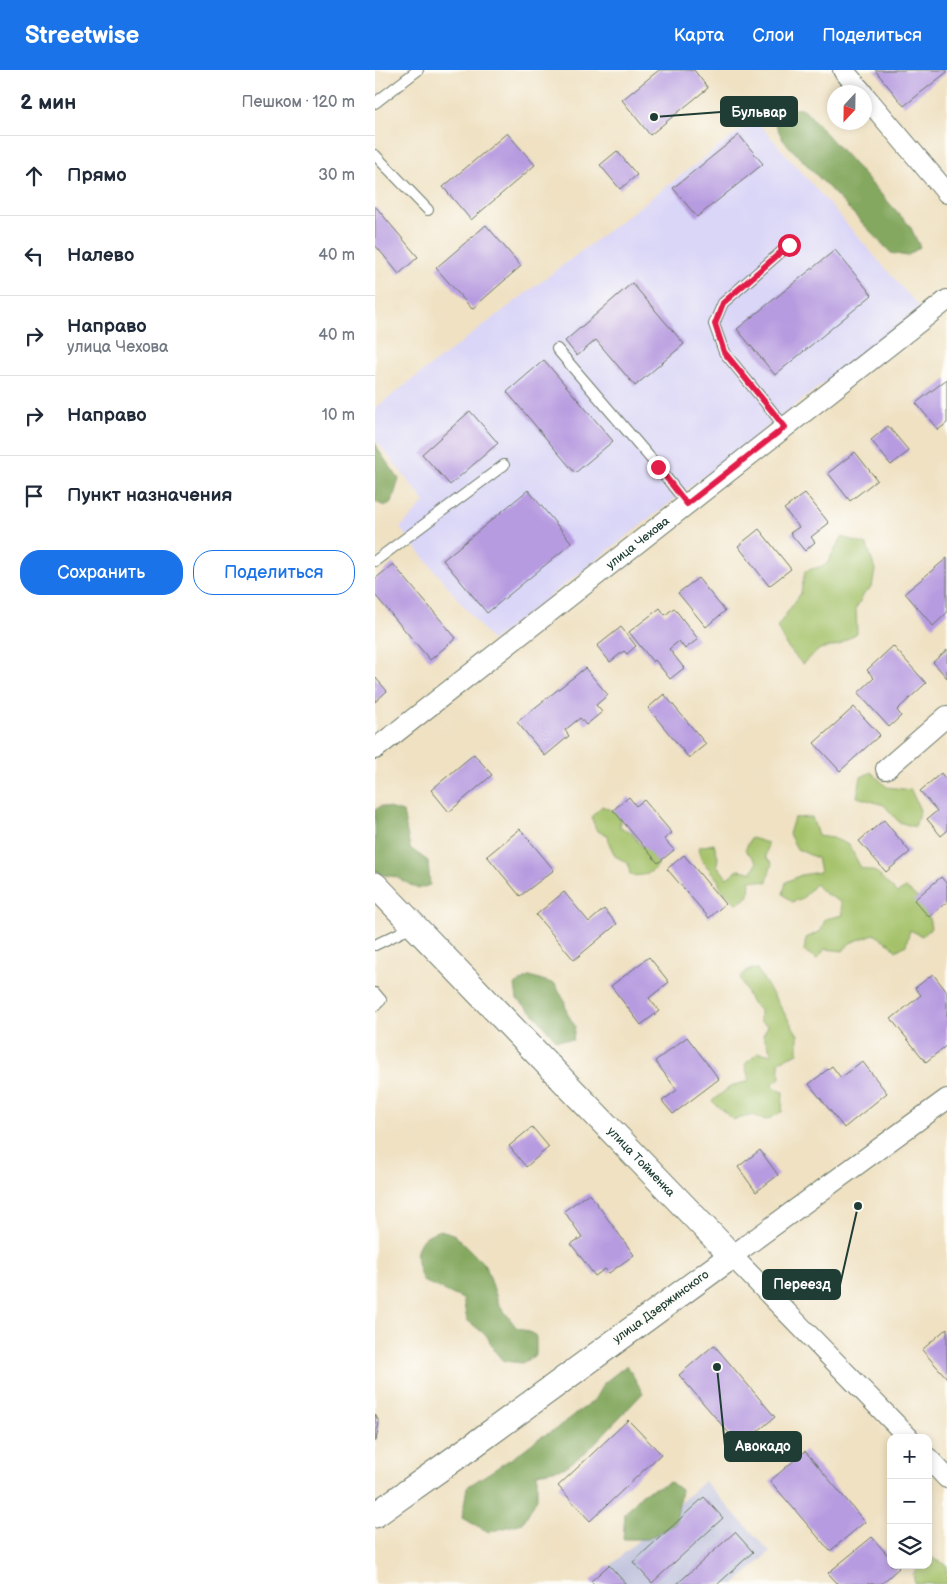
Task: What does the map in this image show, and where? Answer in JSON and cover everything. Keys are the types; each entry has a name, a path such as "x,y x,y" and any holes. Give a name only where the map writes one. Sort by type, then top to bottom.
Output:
{"street":[{"path":"843,70 856,85"},
{"path":"872,104 947,193"},
{"name":"улица Чехова","path":"375,749 947,300"},
{"path":"886,769 947,716"},
{"name":"улица Тойменка","path":"375,885 731,1256 905,1434"},
{"name":"улица Дзержинского","path":"375,1515 947,1099"},
{"path":"932,1462 947,1478"}],"lane":[{"path":"375,103 418,70"},
{"path":"375,155 428,210"},
{"path":"785,427 724,352 715,324 723,303 789,245"},
{"path":"557,348 687,504"},
{"path":"375,560 504,465"},
{"path":"375,945 415,926"},
{"path":"375,993 381,1000 375,1006"}],"shaded area":[{"path":"755,119 920,308 492,641 400,528 425,502 375,439 375,408"},
{"path":"704,1481 770,1552 735,1584 590,1584"}],"green space":[{"path":"788,109 804,109 910,226 920,247 907,256 891,253 783,140 775,123"},
{"path":"375,443 399,479 392,502 385,506 375,502"},
{"path":"842,537 867,545 875,570 872,587 864,594 856,608 857,633 839,645 820,649 802,664 786,645 777,627 801,593 805,571 826,565"},
{"path":"871,772 887,787 911,790 920,810 915,827 899,822 884,805 857,797 861,777"},
{"path":"381,806 403,812 410,848 428,861 430,885 418,889 396,877 384,875 375,870 375,810"},
{"path":"602,806 620,814 620,828 632,833 641,846 655,850 658,866 655,869 638,876 630,875 628,863 615,856 609,843 608,835 597,831 591,817"},
{"path":"812,817 818,836 833,838 849,845 861,868 876,872 897,893 906,888 917,897 926,909 931,928 922,936 910,930 906,945 896,951 890,944 874,934 850,943 843,951 825,949 817,959 804,951 806,938 821,931 825,919 843,915 841,902 824,893 815,884 803,898 792,902 783,894 786,882 801,875 820,872 817,858 797,849 789,834 794,818"},
{"path":"751,838 768,843 766,857 772,863 767,882 750,880 749,896 737,904 721,889 718,880 701,859 699,847 714,844 718,857 717,865 727,878 738,870 752,872 757,862 745,850"},
{"path":"757,969 798,1035 798,1053 779,1061 780,1078 771,1085 783,1092 782,1112 766,1120 753,1115 733,1120 712,1101 731,1086 749,1081 745,1064 758,1053 772,1054 763,1035 768,1026 760,1021 760,1010 751,1002 740,978 747,970"},
{"path":"530,976 555,984 564,1000 567,1013 575,1026 573,1040 556,1040 532,1012 517,999 515,985"},
{"path":"440,1230 454,1234 486,1266 499,1304 516,1327 536,1335 536,1355 522,1363 503,1361 494,1350 487,1336 467,1320 463,1299 423,1281 417,1265 418,1249 424,1238"},
{"path":"627,1365 643,1393 586,1452 564,1468 537,1473 537,1498 523,1523 489,1532 462,1518 467,1487 517,1455 539,1438 556,1429 594,1400 604,1383"},
{"path":"670,1482 681,1490 676,1523 648,1539 623,1539 625,1513 643,1493"},
{"path":"932,1558 947,1565 947,1584 915,1584 913,1574 917,1569 932,1569"}],"building":[{"path":"659,70 694,70 708,88 650,135 622,100"},
{"path":"875,70 947,70 947,72 904,106"},
{"path":"507,133 535,165 471,220 443,187"},
{"path":"739,135 763,164 697,217 673,188"},
{"path":"617,151 637,175 620,189 600,165"},
{"path":"375,206 418,257 399,274 375,245"},
{"path":"486,225 521,266 472,309 436,268"},
{"path":"835,250 872,295 775,375 737,329"},
{"path":"632,283 684,344 635,386 596,340 577,356 565,341"},
{"path":"544,360 613,441 575,473 507,392"},
{"path":"947,379 947,423 938,430 916,403"},
{"path":"470,411 498,443 450,485 422,454"},
{"path":"888,426 909,451 891,465 871,440"},
{"path":"855,452 877,480 850,501 828,473"},
{"path":"528,490 572,543 487,613 443,560"},
{"path":"805,493 829,523 811,537 815,542 805,551 790,533 799,527 784,509"},
{"path":"759,529 791,569 769,586 738,546"},
{"path":"947,558 947,613 933,626 905,593"},
{"path":"393,564 456,638 430,660 375,595 375,579"},
{"path":"698,578 725,611 706,627 678,593"},
{"path":"660,608 665,615 674,608 698,639 685,649 679,641 669,649 684,668 670,679 655,660 653,662 629,632"},
{"path":"621,627 636,646 627,654 624,651 610,662 597,646"},
{"path":"893,646 926,683 897,710 901,716 889,727 858,693 874,678 867,670"},
{"path":"947,650 947,678 933,662"},
{"path":"585,668 608,695 596,705 602,712 586,725 580,718 565,730 569,736 545,756 517,722"},
{"path":"375,677 387,691 375,702"},
{"path":"664,694 706,744 689,758 648,708"},
{"path":"854,707 880,735 840,771 814,743"},
{"path":"474,754 492,775 449,812 431,790"},
{"path":"941,773 947,781 947,831 941,836 927,819 937,811 920,791"},
{"path":"629,797 636,806 644,800 672,833 664,839 674,850 658,863 613,810"},
{"path":"884,820 910,852 886,872 859,841"},
{"path":"520,829 554,870 520,896 487,856"},
{"path":"684,855 725,904 709,918 667,869"},
{"path":"941,877 947,884 947,902 929,917 914,900"},
{"path":"564,892 589,922 604,909 617,924 574,960 536,915"},
{"path":"649,957 669,982 649,998 659,1011 641,1025 611,986"},
{"path":"933,974 947,992 947,1045 926,1062 891,1019 921,995 915,988"},
{"path":"687,1037 719,1079 673,1114 662,1101 677,1090 655,1061"},
{"path":"862,1061 887,1093 844,1128 809,1084 832,1066 841,1078"},
{"path":"532,1127 549,1147 526,1167 509,1146"},
{"path":"760,1150 778,1175 756,1192 738,1167"},
{"path":"589,1193 634,1255 609,1273 605,1269 595,1276 571,1244 582,1237 564,1211"},
{"path":"947,1328 947,1378 922,1350"},
{"path":"714,1345 775,1417 740,1446 679,1375"},
{"path":"375,1414 379,1422 376,1441 375,1441"},
{"path":"628,1420 661,1454 590,1521 558,1486"},
{"path":"805,1451 865,1522 830,1551 770,1481"},
{"path":"704,1497 723,1518 652,1583 633,1562"},
{"path":"735,1532 753,1552 718,1584 677,1584"},
{"path":"872,1537 887,1554 887,1569 898,1569 881,1584 838,1584 828,1573"},
{"path":"609,1565 626,1584 594,1584 591,1581"}],"place":[{"name":"Бульвар","path":"654,117"},
{"name":"Переезд","path":"858,1206"},
{"name":"Авокадо","path":"717,1367"}],"route":[{"path":"658,467 687,504 785,427 724,352 715,324 723,303 789,245"}]}
